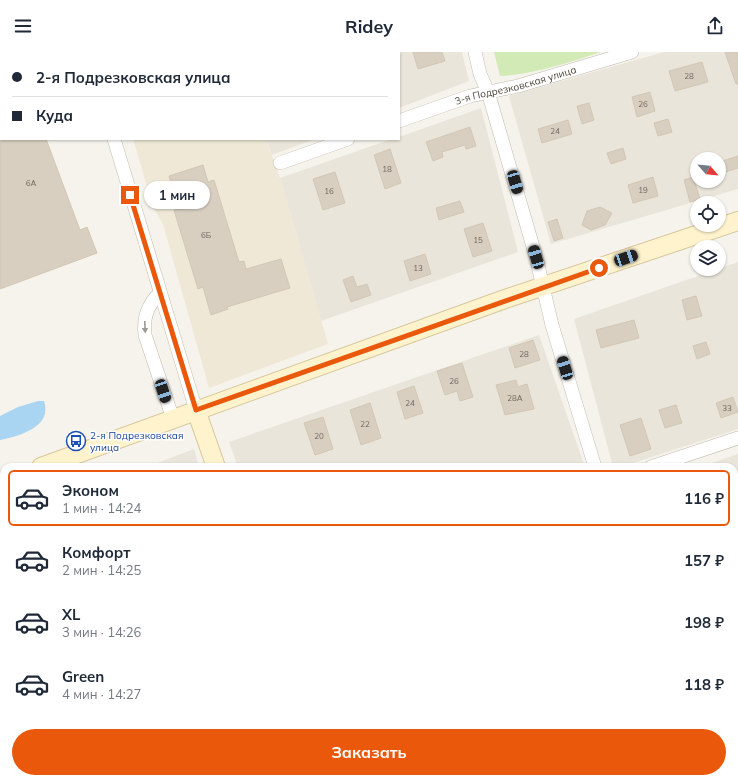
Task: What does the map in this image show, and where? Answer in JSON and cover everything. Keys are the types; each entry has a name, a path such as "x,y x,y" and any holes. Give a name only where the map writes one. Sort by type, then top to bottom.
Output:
{"street":[{"path":"475,52 480,74 488,92 536,257 552,325 594,463"},
{"name":"3-я Подрезковская улица","path":"400,121 470,96 518,86 632,52"},
{"path":"114,140 196,410 215,463"},
{"path":"280,163 345,140"},
{"path":"52,463 543,286 738,221"},
{"path":"160,293 150,305 144,324 146,340 173,419"},
{"path":"663,463 738,438"}],"shaded area":[{"path":"400,52 462,52 469,81 400,108"},
{"path":"664,52 738,52 738,189 714,196 690,196 690,203 551,244 509,96"},
{"path":"481,108 518,252 321,321 280,178 389,140 400,140 400,137"},
{"path":"133,140 266,140 280,178 328,344 209,388 163,224 153,207"},
{"path":"266,140 312,140 272,155"},
{"path":"738,262 738,429 633,463 612,463 574,319 698,276 726,276 726,266"},
{"path":"539,335 584,463 237,463 229,442"},
{"path":"194,449 198,463 157,463"},
{"path":"738,454 738,463 712,463"}],"green space":[{"path":"494,52 601,52 564,64 539,70 500,76"}],"water":[{"path":"38,401 44,401 45,410 44,418 39,424 25,433 0,440 0,416 18,407"}],"building":[{"path":"413,52 442,52 445,61 418,69"},
{"path":"725,52 738,52 738,84 736,84"},
{"path":"702,62 708,82 675,91 669,71"},
{"path":"650,92 655,111 637,117 632,97"},
{"path":"589,103 594,120 582,124 577,106"},
{"path":"668,119 672,132 658,136 654,123"},
{"path":"568,120 572,134 542,143 538,129"},
{"path":"470,127 476,146 466,149 465,145 442,152 443,157 433,161 426,142"},
{"path":"0,140 46,140 80,230 87,227 97,253 0,289"},
{"path":"623,148 626,159 611,164 607,153"},
{"path":"390,149 401,183 385,189 374,155"},
{"path":"738,156 738,168 726,172 726,160"},
{"path":"203,165 208,182 214,180 239,262 244,261 246,269 281,259 290,288 227,307 228,309 211,315 203,287 198,289 174,210 179,209 169,176"},
{"path":"335,172 345,203 323,210 313,179"},
{"path":"653,177 658,196 633,203 628,185"},
{"path":"690,178 690,188 696,188 699,196 690,196 690,202 684,180"},
{"path":"460,201 464,212 439,220 436,208"},
{"path":"600,207 612,213 605,225 591,230 582,225 587,211"},
{"path":"557,219 563,238 554,241 548,222"},
{"path":"483,223 492,251 473,257 464,229"},
{"path":"425,254 431,274 410,281 404,261"},
{"path":"353,276 357,287 367,284 371,295 351,302 343,280"},
{"path":"696,296 702,316 687,320 682,300"},
{"path":"634,320 639,338 601,348 596,330"},
{"path":"533,340 540,360 515,368 509,348"},
{"path":"706,342 710,354 697,359 693,346"},
{"path":"462,363 473,397 460,401 457,391 445,395 437,371"},
{"path":"516,380 518,387 527,384 534,409 505,415 496,385"},
{"path":"414,386 423,413 405,419 397,392"},
{"path":"733,397 738,412 721,418 716,403"},
{"path":"370,403 381,438 361,445 350,410"},
{"path":"676,405 682,423 665,428 659,410"},
{"path":"323,417 333,449 315,455 304,423"},
{"path":"641,418 651,449 630,456 620,425"}],"place":[{"name":"2-я Подрезковская улица","path":"76,441"}],"route":[{"path":"130,195 176,349 196,410 515,296 599,268"}]}
